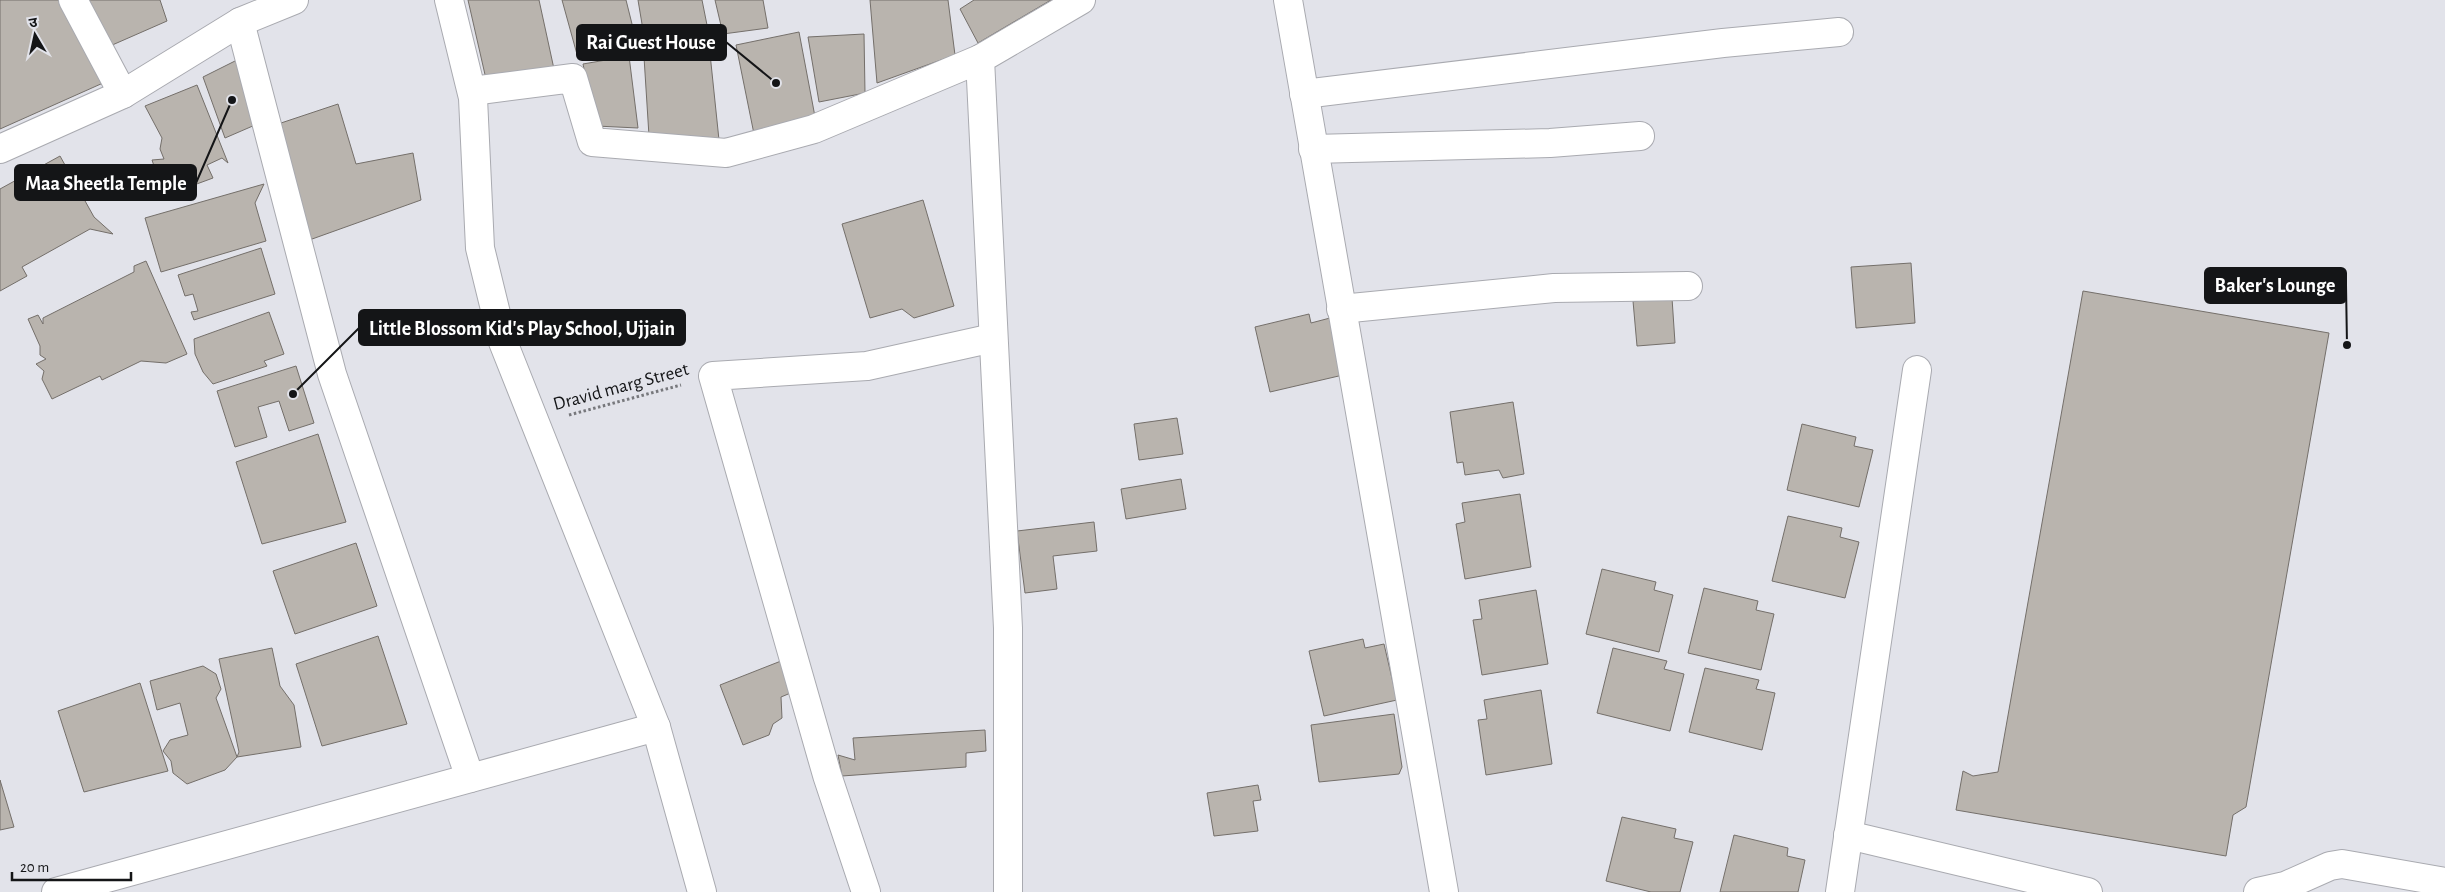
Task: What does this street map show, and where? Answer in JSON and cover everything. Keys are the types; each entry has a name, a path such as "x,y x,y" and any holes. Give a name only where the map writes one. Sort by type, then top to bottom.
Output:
{"street":[{"path":"73,0 123,94"},
{"path":"0,149 123,94 240,22 294,0"},
{"path":"449,0 472,91 480,248 503,342 656,727 702,892"},
{"path":"472,91 573,78 592,142 726,153 814,129 980,59 1082,0"},
{"path":"1288,0 1444,892"},
{"path":"240,22 332,374 470,778"},
{"path":"1304,94 1694,46 1839,32"},
{"path":"980,59 1008,628 1008,892"},
{"path":"1313,148 1550,142 1640,136"},
{"path":"1341,309 1554,288 1688,286"},
{"path":"866,892 827,775 713,376 867,366 993,338"},
{"path":"1840,892 1917,370"},
{"path":"56,892 656,727"},
{"path":"1848,835 2088,892"},
{"path":"2258,892 2284,886 2330,866 2342,864 2445,882"}],"path":[{"name":"Dravid marg Street","path":"536,424 713,376"}],"building":[{"path":"0,0 66,0 103,83 0,129"},
{"path":"89,0 160,0 167,21 110,46"},
{"path":"468,0 539,0 554,69 486,79"},
{"path":"562,0 626,0 636,40 578,58"},
{"path":"638,0 702,0 709,35 646,48"},
{"path":"715,0 763,0 768,28 723,34"},
{"path":"870,0 948,0 955,55 877,83"},
{"path":"974,0 1051,0 978,43 960,9"},
{"path":"799,32 816,122 754,134 736,45"},
{"path":"864,34 865,93 819,102 808,37"},
{"path":"709,44 719,140 649,136 644,57"},
{"path":"629,56 638,128 596,126 583,64"},
{"path":"237,60 262,122 225,138 203,77"},
{"path":"197,85 228,163 222,158 207,165 213,178 194,185 183,176 160,184 152,160 164,159 160,149 162,138 145,106"},
{"path":"338,104 356,164 413,153 421,200 287,248 257,131"},
{"path":"60,156 94,217 113,234 90,229 22,267 27,276 0,291 0,189"},
{"path":"264,184 255,203 266,241 161,272 145,218"},
{"path":"923,200 954,306 914,318 902,309 870,318 842,224"},
{"path":"261,248 275,294 194,320 191,312 198,311 193,294 185,296 178,275"},
{"path":"146,261 187,354 166,363 141,361 102,380 100,376 52,399 42,379 44,371 36,364 46,359 40,355 40,346 28,319 38,315 43,324 43,318 134,272 134,266"},
{"path":"1911,263 1915,323 1856,328 1851,267"},
{"path":"2083,291 2329,333 2246,807 2233,815 2226,856 1956,810 1963,771 1973,776 1998,772"},
{"path":"1672,298 1675,343 1637,346 1633,301"},
{"path":"269,312 284,354 264,361 267,366 213,384 203,372 195,354 194,339"},
{"path":"1309,314 1311,323 1330,318 1343,375 1270,392 1255,327"},
{"path":"296,366 314,423 289,431 279,401 258,407 267,437 235,447 217,391"},
{"path":"1513,402 1524,474 1503,478 1499,470 1465,475 1463,462 1457,463 1450,412"},
{"path":"1177,418 1183,454 1139,460 1134,424"},
{"path":"1802,424 1856,437 1854,446 1873,450 1859,507 1787,490"},
{"path":"318,434 346,522 262,544 236,462"},
{"path":"1181,479 1186,509 1126,519 1121,489"},
{"path":"1520,494 1531,567 1465,579 1456,524 1465,522 1462,503"},
{"path":"1788,516 1842,528 1840,537 1859,542 1845,598 1772,581"},
{"path":"1094,522 1097,551 1053,556 1057,589 1025,593 1017,531"},
{"path":"356,543 377,606 295,634 273,571"},
{"path":"1602,569 1656,582 1654,590 1673,595 1659,652 1586,634"},
{"path":"1704,588 1758,601 1756,610 1774,614 1761,670 1688,653"},
{"path":"1536,590 1548,664 1482,675 1473,620 1482,619 1479,600"},
{"path":"378,636 407,724 322,746 296,664"},
{"path":"1363,639 1365,648 1384,644 1397,700 1324,716 1309,651"},
{"path":"272,648 280,686 294,705 301,747 237,757 239,752 219,659"},
{"path":"1613,648 1667,661 1664,669 1684,674 1670,731 1597,713"},
{"path":"781,661 793,692 781,697 782,718 773,724 769,735 743,745 720,685"},
{"path":"203,666 216,674 221,689 216,698 237,757 225,770 187,784 173,773 171,761 163,751 170,740 188,735 180,703 157,710 150,681"},
{"path":"1705,668 1759,680 1756,689 1775,693 1762,750 1689,732"},
{"path":"140,683 168,771 84,792 58,711"},
{"path":"1541,690 1552,764 1486,775 1478,720 1487,719 1484,700"},
{"path":"1394,714 1402,767 1399,774 1319,782 1311,725"},
{"path":"985,730 986,751 966,753 966,767 842,776 838,755 855,760 853,738"},
{"path":"0,780 14,827 0,830"},
{"path":"1258,785 1261,800 1253,801 1258,831 1214,836 1207,793"},
{"path":"1622,817 1676,829 1674,838 1693,842 1680,892 1651,892 1606,881"},
{"path":"1734,835 1788,848 1787,856 1805,860 1798,892 1720,892"}],"place":[{"name":"Rai Guest House","path":"776,83"},
{"name":"Maa Sheetla Temple","path":"232,100"},
{"name":"Baker's Lounge","path":"2347,345"},
{"name":"Little Blossom Kid's Play School, Ujjain","path":"293,394"}]}
